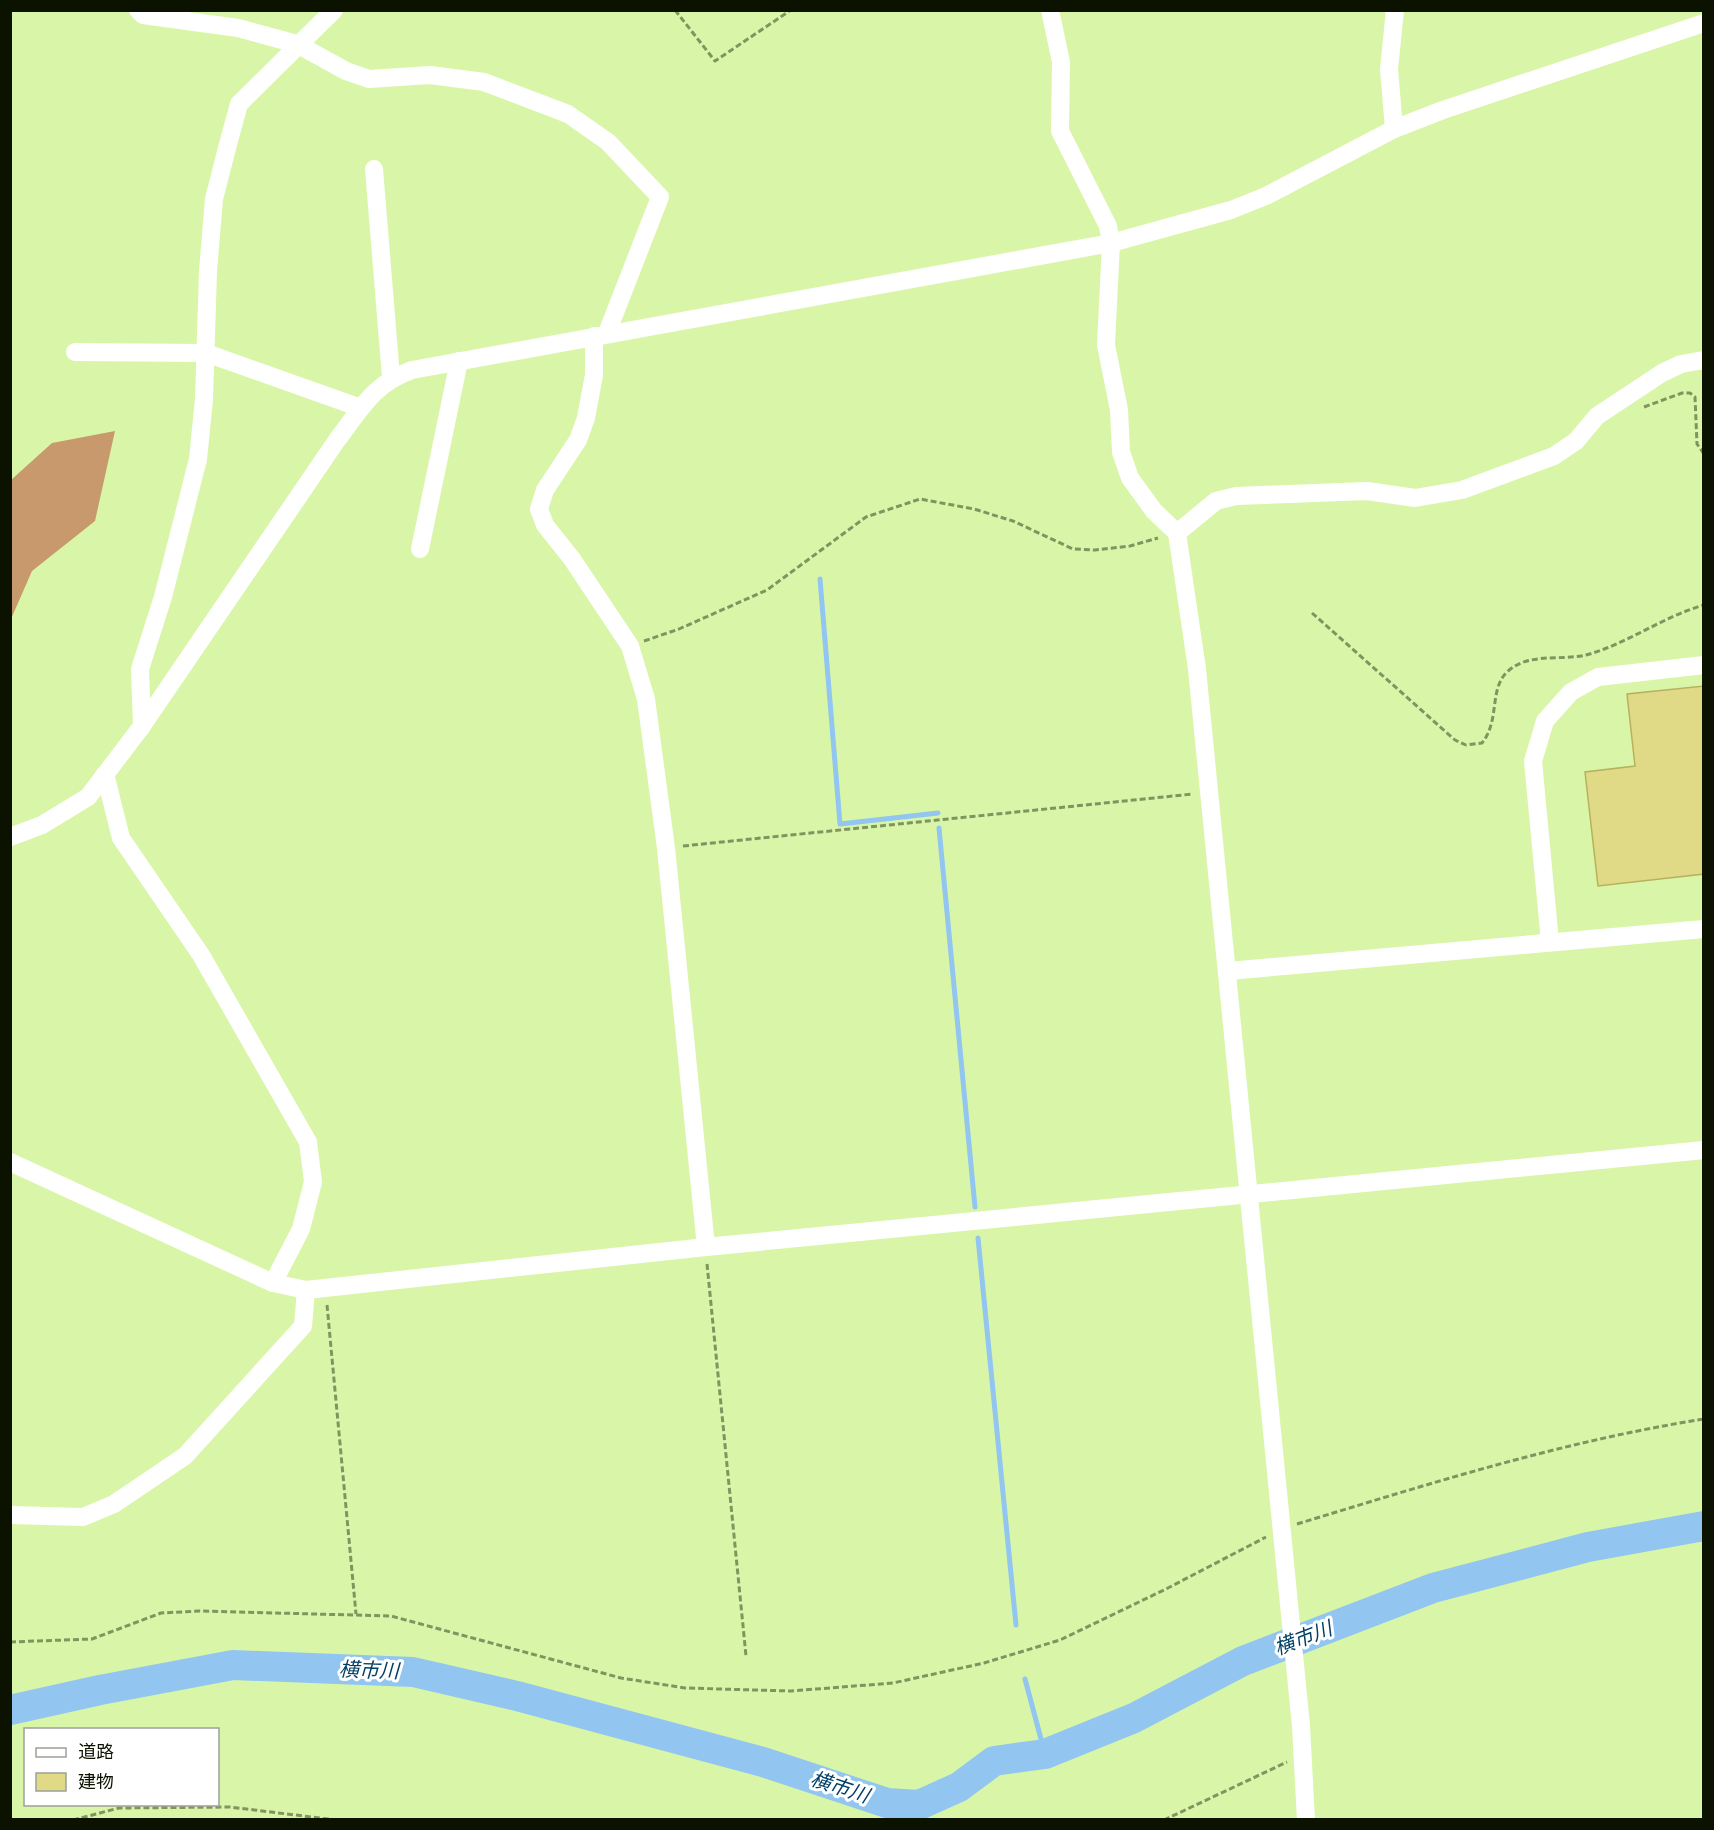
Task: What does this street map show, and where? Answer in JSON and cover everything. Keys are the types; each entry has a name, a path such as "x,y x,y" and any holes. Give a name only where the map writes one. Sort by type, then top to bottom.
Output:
{"street":[{"path":"138,10 143,15 238,28 297,44 346,71 369,79 430,75 484,82 568,114 608,142 660,196 601,335 586,418 578,440 545,490 540,509 545,525 572,559 630,646 646,699 666,848 706,1247"},
{"path":"142,726 141,669 163,597 198,459 214,199 239,104 297,44 334,10"},
{"path":"1050,10 1061,62 1060,131 1108,226 1111,243 1106,345 1119,410 1120,452 1130,478 1154,511 1177,533 1197,669 1301,1726 1306,1820"},
{"path":"1394,129 1389,69 1395,10"},
{"path":"10,837 42,825 88,797 142,726 361,408 391,377 412,370 459,361 1111,243 1231,210 1266,196 1394,129 1704,22"},
{"path":"374,169 391,377"},
{"path":"75,352 206,353 361,408"},
{"path":"1177,533 1216,501 1236,496 1367,491 1415,498 1462,490 1554,456 1576,441 1597,416 1662,373 1681,364 1704,360"},
{"path":"420,549 459,361"},
{"path":"1550,942 1533,761 1545,720 1571,692 1598,677 1704,665"},
{"path":"105,774 121,838 201,955 308,1142 313,1182 301,1229 273,1283"},
{"path":"1228,971 1704,929"},
{"path":"10,1162 273,1283 306,1290 325,1286 706,1247 1704,1150"},
{"path":"10,1515 83,1516 122,1499 185,1456 303,1326 306,1290"}],"path":[{"path":"675,10 715,61 792,10"},
{"path":"1638,410 1682,393 1690,393 1695,397 1698,444 1704,454"},
{"path":"630,646 679,629 767,590 866,517 920,499 974,509 1013,521 1073,549 1095,550 1130,546 1177,533"},
{"path":"1312,613 1432,722 1466,746 1482,743 1491,731 1499,683 1507,672 1521,663 1596,651 1677,612 1704,605"},
{"path":"666,848 1209,793"},
{"path":"706,1247 746,1656"},
{"path":"325,1286 356,1614"},
{"path":"10,1642 92,1639 161,1613 356,1614 391,1616 621,1678 685,1688 791,1691 893,1683 984,1663 1060,1640 1282,1537 1509,1460 1637,1430 1704,1419"},
{"path":"1164,1820 1279,1764 1303,1758"},
{"path":"73,1820 119,1808 230,1807 336,1820"}],"shaded area":[{"path":"115,431 95,521 32,571 11,619 11,480 52,443"}],"building":[{"path":"1704,686 1704,874 1598,886 1585,772 1635,766 1627,694"}],"waterway":[{"path":"820,579 840,824 938,813"},
{"path":"939,828 975,1207"},
{"path":"978,1238 1016,1625"},
{"name":"横市川","path":"10,1710 100,1690 233,1665 413,1672 517,1696 763,1762 887,1803 919,1805 959,1787 994,1761 1045,1754 1134,1718 1243,1661 1433,1588 1588,1547 1704,1526"},
{"path":"1025,1679 1045,1754"}]}
